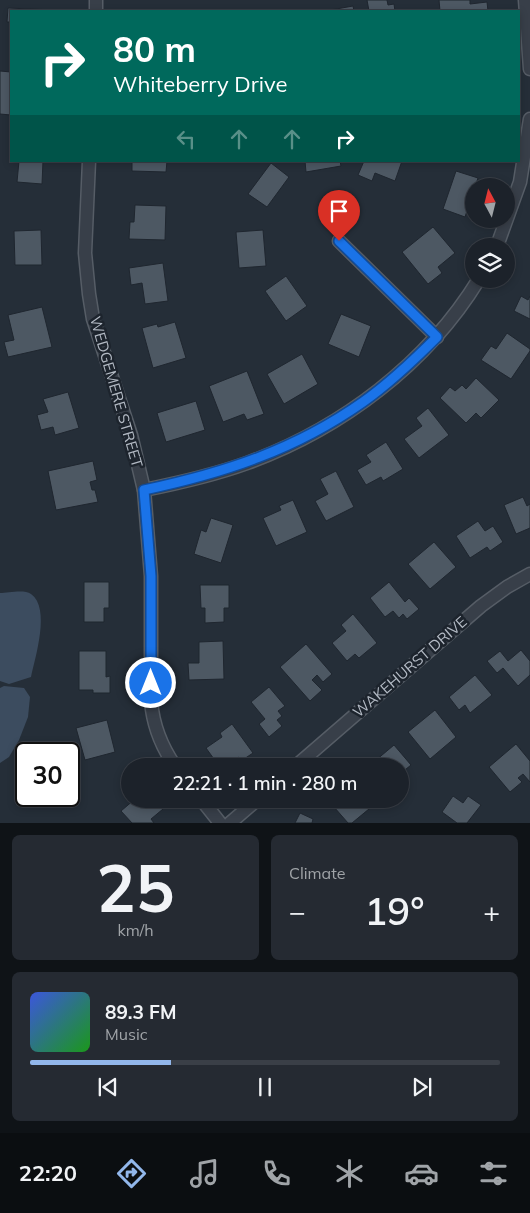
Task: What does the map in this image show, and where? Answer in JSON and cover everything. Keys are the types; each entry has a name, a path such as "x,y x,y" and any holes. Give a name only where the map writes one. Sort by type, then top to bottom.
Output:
{"street":[{"path":"525,0 530,69"},
{"path":"500,238 520,182 530,120"},
{"name":"WEDGEMERE STREET","path":"89,162 86,253 89,294 93,319 131,435 144,490 151,576 151,701 153,717 164,749 170,758"},
{"path":"339,241 437,337"},
{"path":"144,490 214,473 248,462 284,447 329,424 364,402 437,337 474,288"},
{"name":"WAKEHURST DRIVE","path":"305,758 481,606 507,587 530,574"},
{"path":"208,808 220,823"},
{"path":"230,823 248,808"}],"water":[{"path":"20,591 31,594 37,601 40,610 40,634 31,677 9,684 0,681 0,593"},
{"path":"4,686 24,688 30,697 28,717 19,740 15,742 15,747 9,757 0,763 0,688"}],"building":[{"path":"367,0 387,0 388,5 394,4 395,10 369,10"},
{"path":"439,0 470,0 470,4 487,2 488,10 440,10"},
{"path":"353,6 354,10 331,10"},
{"path":"8,8 53,10 10,10 10,22 7,22"},
{"path":"0,71 10,72 10,115 0,114"},
{"path":"19,162 43,162 42,184 17,182"},
{"path":"132,162 167,162 166,172 132,171"},
{"path":"305,162 340,162 341,166 306,172"},
{"path":"364,162 402,162 395,181 375,173 372,181 358,175"},
{"path":"271,163 289,177 267,207 248,194"},
{"path":"456,171 478,178 465,178 465,217 443,209"},
{"path":"135,205 166,206 165,240 129,239 130,222 134,222"},
{"path":"433,227 455,253 438,267 442,273 428,284 402,252"},
{"path":"41,230 42,265 15,265 14,231"},
{"path":"263,230 266,266 239,268 236,232"},
{"path":"163,263 168,301 145,304 142,283 131,285 129,268"},
{"path":"286,276 307,306 286,321 265,291"},
{"path":"521,296 528,300 530,296 530,319 514,311"},
{"path":"42,307 52,347 8,357 4,342 14,340 8,315"},
{"path":"341,314 371,326 359,357 328,344"},
{"path":"175,322 186,358 153,368 142,328 157,324 158,327"},
{"path":"507,333 530,349 511,379 481,360 491,346 496,349"},
{"path":"302,354 318,384 284,404 267,374"},
{"path":"247,371 264,414 247,420 244,414 223,422 209,386"},
{"path":"476,378 499,400 481,418 476,413 466,423 440,398 450,387 455,391 462,385 466,389"},
{"path":"68,392 79,428 55,435 53,427 41,430 37,415 48,412 43,399"},
{"path":"196,401 205,430 166,442 157,413"},
{"path":"428,408 449,435 419,458 404,439 422,426 416,418"},
{"path":"386,442 403,469 383,481 381,477 366,485 357,470 371,462 366,455"},
{"path":"93,461 97,480 90,482 92,490 95,490 98,502 56,510 48,471"},
{"path":"336,471 354,507 326,521 315,501 328,494 320,479"},
{"path":"523,497 527,506 530,504 530,528 516,534 504,505"},
{"path":"293,500 307,532 276,546 263,518 281,510 279,506"},
{"path":"211,518 233,525 221,563 194,554 201,530 206,532"},
{"path":"478,521 485,531 493,526 503,542 490,551 487,547 470,558 456,536"},
{"path":"434,542 456,567 430,589 408,564"},
{"path":"84,582 109,582 109,608 104,608 104,622 84,622"},
{"path":"389,582 405,602 409,598 419,609 407,619 403,614 399,618 393,611 385,617 370,598"},
{"path":"200,585 229,585 229,608 224,608 224,622 205,623 205,608 201,608"},
{"path":"353,614 377,643 359,658 355,654 347,661 332,643 346,631 341,625"},
{"path":"223,641 224,679 189,680 188,663 199,663 199,642"},
{"path":"306,644 332,674 323,682 317,675 312,680 322,690 310,701 280,667"},
{"path":"521,650 530,661 530,675 518,686 503,668 497,673 487,661 500,651 508,661"},
{"path":"79,651 106,651 106,677 110,676 110,693 93,693 93,690 79,690"},
{"path":"475,675 492,695 470,713 465,705 459,710 449,697"},
{"path":"269,687 285,706 278,711 282,716 277,720 282,726 269,737 259,724 265,719 251,702"},
{"path":"435,710 456,737 430,759 408,732"},
{"path":"107,720 115,752 85,760 76,728"},
{"path":"232,724 253,753 246,758 213,758 206,748 222,737 220,733"},
{"path":"516,744 530,761 530,782 523,774 518,778 522,782 510,792 489,767"},
{"path":"394,745 405,758 379,758"},
{"path":"453,796 463,803 468,796 481,805 467,823 457,823 442,812"},
{"path":"124,808 163,809 151,819 154,823 132,823 121,811"},
{"path":"335,808 370,808 352,823 348,823"},
{"path":"300,813 313,819 312,823 295,823"}],"route":[{"path":"151,683 151,576 144,490 214,473 248,462 284,447 329,424 364,402 409,364 437,337 339,241"}]}
